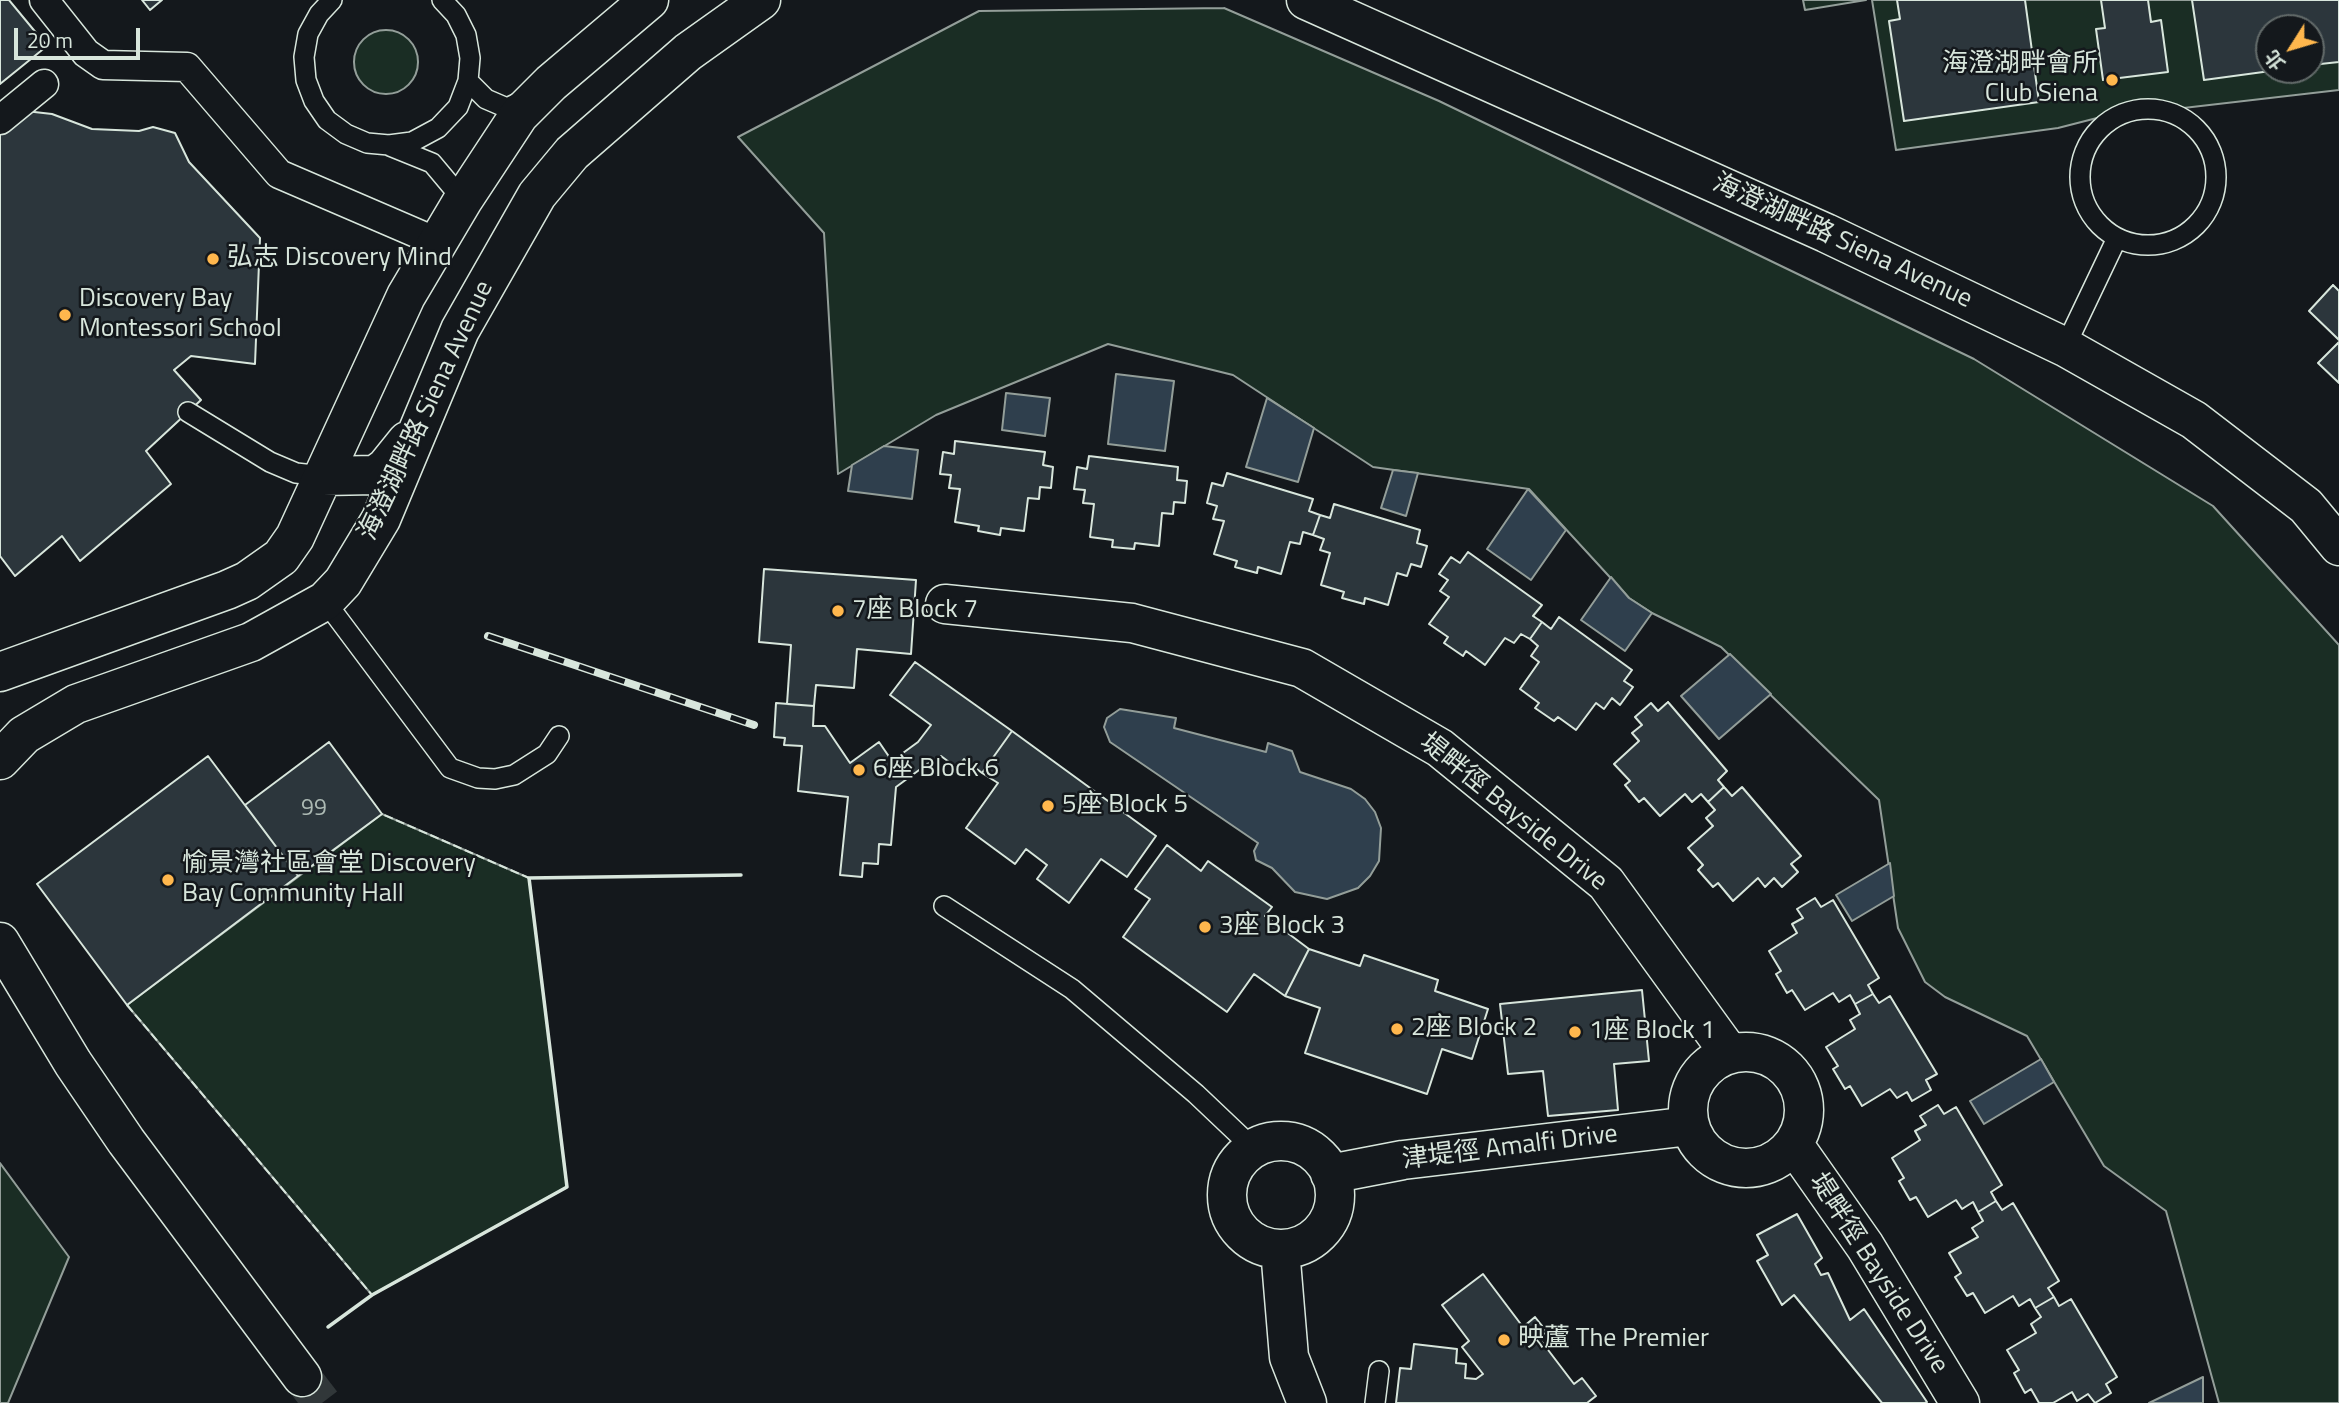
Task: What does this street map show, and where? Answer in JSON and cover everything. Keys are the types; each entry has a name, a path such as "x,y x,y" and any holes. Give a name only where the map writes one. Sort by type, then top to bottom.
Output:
{"street":[{"path":"44,0 86,53 103,65 187,67 279,174 437,243"},
{"path":"227,590 247,581 281,557 295,537 406,296 463,200 519,115 551,83 649,0"},
{"name":"海澄湖畔路 Siena Avenue","path":"0,760 24,735 76,704 251,642 305,615 326,601 343,582 382,519 460,330 537,195 572,153 688,52 761,0"},
{"name":"海澄湖畔路 Siena Avenue","path":"1306,0 1826,233 2064,347 2194,420 2305,506 2339,546"},
{"path":"0,120 44,84"},
{"path":"463,200 476,209 492,210 508,205 572,153"},
{"path":"323,475 375,475 400,450 426,413"},
{"path":"0,671 258,580 296,580 310,587 326,601"},
{"name":"堤畔徑 Bayside Drive","path":"945,604 1132,623 1302,668 1440,748 1606,883 1730,1054 1748,1052 1767,1056 1783,1065 1795,1079 1802,1097 1804,1116 1794,1145 1770,1163 1751,1168 1731,1167 1713,1158 1699,1144 1690,1126"},
{"path":"0,942 73,1063 126,1141 302,1377"},
{"path":"1690,1126 1687,1108 1691,1090 1700,1074 1713,1061 1730,1054"},
{"name":"津堤徑 Amalfi Drive","path":"1330,1174 1403,1160 1690,1126"},
{"path":"1271,1142 1297,1144 1320,1159 1330,1174 1335,1191 1326,1226 1314,1238 1297,1247 1263,1247 1248,1238 1235,1225 1228,1209 1227,1192 1231,1175 1240,1160 1254,1149 1271,1142"},
{"name":"堤畔徑 Bayside Drive","path":"1794,1145 1865,1246 1960,1403"},
{"path":"1280,1249 1289,1357 1307,1403"}],"lane":[{"path":"332,0 319,14 308,34 304,57 306,80 314,101 327,120 346,134 367,143 389,145 412,142 438,128 457,107 468,81 471,58 466,35 456,15 442,0"},
{"path":"468,81 486,99 507,108 551,83"},
{"path":"2144,108 2181,117 2199,132 2212,152 2216,167 2216,188 2209,209 2196,226 2169,242 2137,245 2117,238 2099,224 2086,206 2080,185 2081,162 2089,142 2103,124 2122,113 2144,108"},
{"path":"389,145 432,163 463,200"},
{"path":"2064,347 2117,238"},
{"path":"188,412 270,462 296,473 323,475"},
{"path":"326,601 450,768 478,778 495,779 514,775 547,754 559,736"},
{"path":"944,906 1072,989 1204,1101 1254,1149"},
{"path":"1375,1403 1379,1371"}],"green space":[{"path":"1803,0 1866,0 1805,10"},
{"name":"海澄湖畔會所 Club Siena","path":"1872,0 2339,0 2339,90 2097,118 2058,128 1896,150"},
{"path":"1224,8 1439,101 1974,359 2213,506 2339,645 2339,1403 2219,1403 2166,1211 2104,1166 2027,1036 1945,997 1925,982 1898,928 1879,800 1721,647 1652,613 1629,598 1529,489 1373,467 1233,375 1108,344 936,415 838,474 824,233 738,137 979,11"},
{"path":"386,30 409,39 418,62 409,85 386,94 363,85 354,62 363,39"},
{"path":"382,814 529,878 567,1187 372,1295 127,1005"},
{"path":"0,1163 69,1257 8,1403 0,1403"}],"water":[{"path":"1116,374 1174,381 1165,451 1108,444"},
{"path":"1006,393 1050,398 1045,436 1002,430"},
{"path":"1267,398 1314,428 1298,482 1246,467"},
{"path":"884,446 918,450 912,499 848,491 852,465"},
{"path":"1393,470 1418,473 1406,516 1381,508"},
{"path":"1528,489 1566,530 1531,580 1487,549"},
{"path":"1611,577 1629,598 1652,613 1625,651 1581,620"},
{"path":"1730,654 1771,694 1719,739 1681,696"},
{"path":"1120,709 1176,718 1174,728 1266,752 1268,743 1292,751 1300,772 1351,789 1365,799 1375,812 1381,828 1379,861 1370,876 1358,888 1327,899 1295,892 1272,868 1256,860 1254,851 1258,843 1110,742 1104,727 1107,718"},
{"path":"1890,863 1894,896 1852,921 1836,895"},
{"path":"2041,1059 2054,1082 1984,1124 1970,1101"},
{"path":"2203,1377 2203,1403 2149,1403"}],"building":[{"path":"0,0 9,0 47,46 0,84"},
{"path":"142,0 162,0 150,10"},
{"name":"海澄湖畔會所 Club Siena","path":"1897,0 2025,0 2039,102 1904,121 1889,21 1900,19"},
{"name":"海澄湖畔會所 Club Siena","path":"2101,0 2148,0 2151,22 2161,20 2168,72 2103,80 2096,29 2105,28"},
{"path":"2192,0 2339,0 2339,62 2325,64 2325,14 2255,14 2255,73 2204,80"},
{"path":"8,109 52,114 92,129 139,131 153,127 175,133 189,162 260,238 255,364 191,356 174,370 201,400 146,451 171,484 80,561 62,536 15,576 0,556 0,133"},
{"path":"2333,285 2339,291 2339,340 2309,311"},
{"path":"2339,342 2339,383 2318,363"},
{"path":"955,441 1045,452 1043,465 1053,467 1051,488 1040,487 1039,499 1028,498 1024,531 1001,528 1000,535 978,531 979,526 955,522 960,489 949,488 951,475 940,474 943,452 954,454"},
{"path":"1089,456 1178,467 1177,480 1187,481 1185,503 1174,502 1173,514 1162,513 1159,546 1135,543 1134,549 1112,547 1113,540 1090,537 1094,504 1083,503 1085,490 1074,489 1077,467 1087,469"},
{"path":"1227,473 1313,499 1309,511 1320,515 1313,535 1303,532 1300,544 1290,542 1281,574 1258,567 1257,573 1235,567 1237,561 1214,554 1224,521 1213,519 1217,506 1207,503 1212,483 1223,486"},
{"path":"1334,504 1420,530 1417,543 1427,546 1421,567 1411,564 1407,576 1397,573 1388,605 1365,598 1364,604 1342,598 1344,592 1321,585 1330,553 1320,550 1324,539 1313,535 1320,515 1330,518"},
{"path":"1468,552 1542,605 1533,616 1542,622 1530,639 1521,634 1514,643 1505,638 1485,665 1466,651 1463,656 1444,643 1448,637 1429,624 1449,597 1440,591 1448,580 1439,574 1451,557 1460,563"},
{"name":"7座 Block 7","path":"764,569 916,580 911,654 857,649 854,688 816,685 814,706 787,704 791,645 759,642"},
{"path":"1559,617 1632,670 1624,681 1633,687 1620,705 1612,698 1604,709 1596,703 1576,730 1558,717 1554,721 1535,708 1539,703 1520,689 1539,662 1531,656 1538,646 1530,639 1542,622 1551,629"},
{"name":"6座 Block 6","path":"915,662 1012,731 982,773 964,759 957,768 941,756 934,765 930,762 896,787 891,845 879,844 878,864 863,863 862,877 840,875 848,797 798,791 802,746 784,745 785,738 774,737 776,703 814,706 813,726 825,726 850,763 879,742 892,761 918,742 931,725 890,695"},
{"path":"1668,702 1727,771 1718,780 1724,787 1708,802 1701,794 1692,802 1685,794 1660,816 1644,798 1639,802 1625,785 1630,781 1614,764 1639,741 1632,733 1642,725 1635,717 1651,703 1658,711"},
{"name":"5座 Block 5","path":"1012,731 1156,836 1127,877 1101,859 1069,903 1037,879 1047,865 1026,849 1015,864 966,828 998,783 982,773"},
{"name":"愉景灣社區會堂 Discovery Bay Community Hall","path":"329,742 382,814 298,876 245,805"},
{"name":"愉景灣社區會堂 Discovery Bay Community Hall","path":"208,756 298,876 127,1005 37,884"},
{"path":"1724,787 1732,796 1742,787 1801,856 1791,864 1798,872 1782,887 1774,878 1765,887 1758,878 1733,901 1718,883 1713,887 1698,870 1703,865 1688,848 1713,826 1706,818 1715,810 1708,802"},
{"name":"3座 Block 3","path":"1167,845 1201,871 1208,861 1272,907 1265,916 1309,949 1285,996 1254,974 1227,1012 1123,937 1150,899 1135,889"},
{"path":"1815,898 1821,907 1833,900 1879,978 1868,985 1873,994 1855,1004 1850,995 1839,1002 1833,993 1805,1010 1792,990 1787,993 1776,974 1781,971 1769,951 1797,933 1792,924 1803,918 1797,909"},
{"name":"2座 Block 2","path":"1309,949 1360,966 1364,955 1438,980 1435,991 1488,1009 1472,1059 1442,1049 1427,1094 1305,1053 1320,1008 1285,996"},
{"name":"1座 Block 1","path":"1642,990 1649,1061 1614,1064 1618,1110 1548,1116 1543,1071 1508,1074 1500,1004"},
{"path":"1873,994 1879,1003 1890,996 1937,1074 1926,1080 1931,1090 1912,1101 1907,1092 1897,1098 1890,1089 1862,1106 1850,1086 1845,1089 1833,1069 1838,1066 1826,1047 1855,1029 1850,1020 1860,1014 1855,1004"},
{"path":"1938,1105 1944,1114 1956,1107 2002,1185 1991,1192 1996,1201 1978,1212 1973,1202 1962,1209 1956,1200 1928,1217 1916,1197 1910,1200 1899,1181 1904,1178 1892,1158 1920,1140 1915,1131 1926,1125 1920,1116"},
{"path":"1996,1201 2002,1210 2013,1203 2059,1281 2048,1288 2054,1297 2035,1308 2030,1299 2019,1306 2013,1296 1985,1313 1973,1293 1967,1296 1955,1277 1961,1273 1949,1253 1978,1237 1972,1228 1983,1221 1978,1212"},
{"path":"1797,1214 1822,1258 1815,1264 1821,1275 1828,1273 1850,1320 1864,1309 1927,1402 1882,1403 1794,1295 1782,1305 1757,1261 1768,1255 1757,1235"},
{"name":"映蘆 The Premier","path":"1483,1274 1523,1327 1535,1317 1547,1332 1539,1338 1574,1384 1582,1378 1596,1396 1587,1403 1396,1403 1400,1368 1411,1369 1414,1344 1457,1349 1456,1363 1466,1364 1465,1378 1476,1379 1483,1374 1462,1347 1469,1341 1442,1305"},
{"path":"2054,1297 2059,1306 2071,1299 2117,1377 2106,1384 2111,1393 2095,1403 2088,1394 2077,1401 2072,1392 2053,1403 2039,1403 2031,1389 2025,1393 2014,1373 2019,1370 2007,1350 2036,1333 2031,1324 2041,1317 2035,1308"}],"tunnel":[{"path":"302,1377 322,1403"}],"railway":[{"path":"488,636 754,725"}],"fence":[{"path":"127,1005 372,1295 567,1187 529,878 382,814"}],"wall":[{"path":"328,1327 372,1295 567,1187 529,878 741,875"}],"place":[{"name":"海澄湖畔會所 Club Siena","path":"2112,80"},
{"name":"弘志 Discovery Mind","path":"213,259"},
{"name":"Discovery Bay Montessori School","path":"65,315"},
{"name":"7座 Block 7","path":"838,611"},
{"name":"6座 Block 6","path":"859,770"},
{"name":"5座 Block 5","path":"1048,806"},
{"name":"愉景灣社區會堂 Discovery Bay Community Hall","path":"168,880"},
{"name":"3座 Block 3","path":"1205,927"},
{"name":"2座 Block 2","path":"1397,1029"},
{"name":"1座 Block 1","path":"1575,1032"},
{"name":"映蘆 The Premier","path":"1504,1340"}]}
